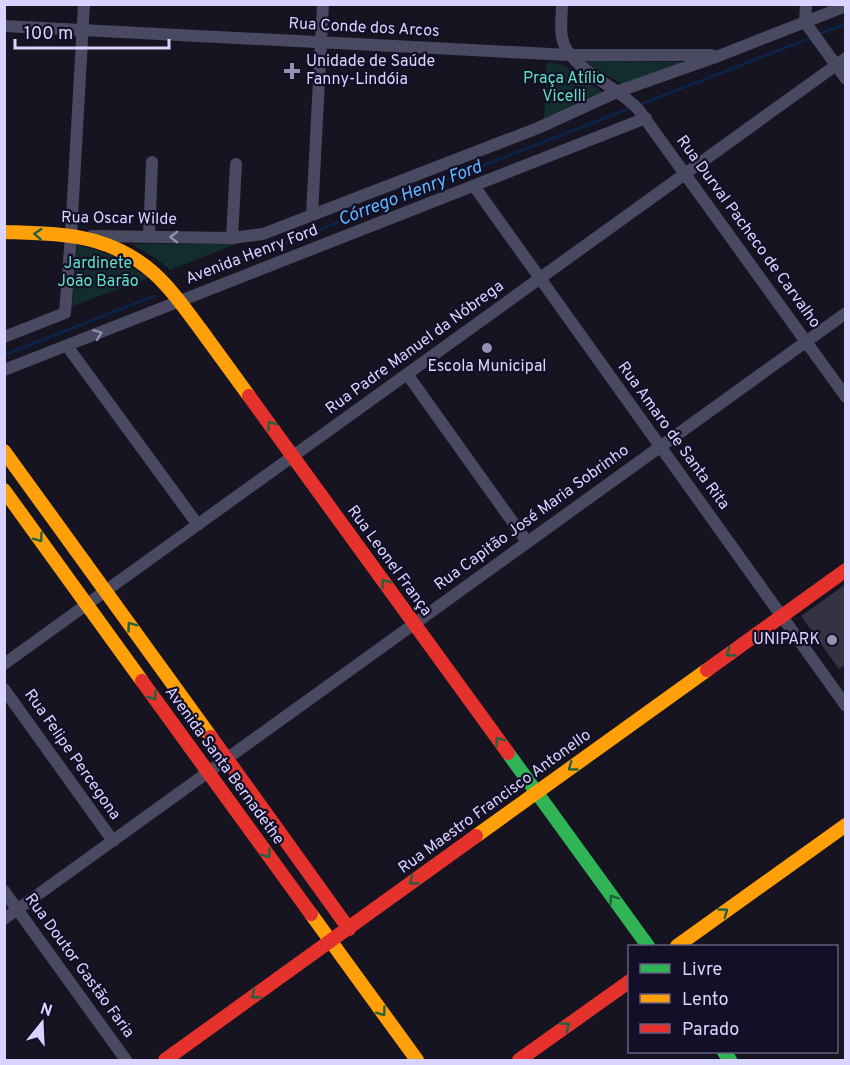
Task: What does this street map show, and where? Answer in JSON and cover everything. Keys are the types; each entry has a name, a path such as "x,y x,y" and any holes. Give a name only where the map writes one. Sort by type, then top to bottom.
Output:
{"main road":[{"name":"Rua Oscar Wilde","path":"4,232 71,235"},
{"name":"Rua Leonel França","path":"71,235 114,247 130,255 161,278 181,301 647,945"},
{"name":"Avenida Santa Bernadethe","path":"4,451 349,928"},
{"name":"Avenida Santa Bernadethe","path":"7,500 87,604 417,1060"},
{"name":"Rua Maestro Francisco Antonello","path":"165,1060 846,570"},
{"path":"678,945 846,825"},
{"path":"519,1060 628,982"}],"street":[{"path":"4,337 65,313 84,4"},
{"path":"312,215 323,4"},
{"path":"562,4 561,37 569,55"},
{"path":"806,4 807,25 822,46 841,62 846,79"},
{"name":"Avenida Henry Ford","path":"232,238 254,236 312,215 538,128 618,91 807,25 846,6"},
{"name":"Rua Conde dos Arcos","path":"4,26 569,55 721,56"},
{"name":"Rua Durval Pacheco de Carvalho","path":"569,55 584,69 632,102 646,118 846,397"},
{"name":"Rua Padre Manuel da Nóbrega","path":"4,664 841,62"},
{"name":"Avenida Henry Ford","path":"4,370 646,118"},
{"path":"148,237 152,162"},
{"path":"232,238 236,164"},
{"name":"Rua Amaro de Santa Rita","path":"474,186 846,706"},
{"name":"Rua Oscar Wilde","path":"71,235 232,238"},
{"name":"Rua Capitão José Maria Sobrinho","path":"4,919 846,313"},
{"path":"67,346 198,525"},
{"path":"407,374 527,542"},
{"name":"Rua Felipe Percegona","path":"4,689 112,841"},
{"name":"Rua Doutor Gastão Faria","path":"4,891 126,1060"}],"green space":[{"name":"Praça Atílio Vicelli","path":"583,61 685,62 622,84"},
{"name":"Praça Atílio Vicelli","path":"547,62 563,65 603,92 544,119"},
{"name":"Jardinete João Barão","path":"77,244 114,256 148,278 72,306"},
{"name":"Jardinete João Barão","path":"132,244 236,244 170,270"}],"building":[{"name":"UNIPARK","path":"846,584 846,664 839,669 801,616"}],"waterway":[{"name":"Córrego Henry Ford","path":"819,34 846,24"},
{"name":"Córrego Henry Ford","path":"644,103 813,37"},
{"name":"Córrego Henry Ford","path":"193,279 628,109"},
{"name":"Córrego Henry Ford","path":"4,355 154,296"}],"traffic: fast":[{"path":"508,753 647,945"},
{"path":"725,1053 730,1060"}],"traffic: slow":[{"path":"4,232 84,238 114,248 144,265 179,300 249,396"},
{"path":"4,451 211,737"},
{"path":"4,490 142,681"},
{"path":"476,836 707,670"},
{"path":"678,945 846,825"},
{"path":"311,914 417,1060"}],"traffic: jam":[{"path":"249,396 508,753"},
{"path":"707,670 846,570"},
{"path":"142,681 311,914"},
{"path":"211,737 349,929"},
{"path":"165,1060 476,836"},
{"path":"519,1060 628,982"}],"place":[{"name":"Unidade de Saúde Fanny-Lindóia","path":"292,71"},
{"name":"Escola Municipal","path":"487,348"},
{"name":"UNIPARK","path":"832,640"}]}
